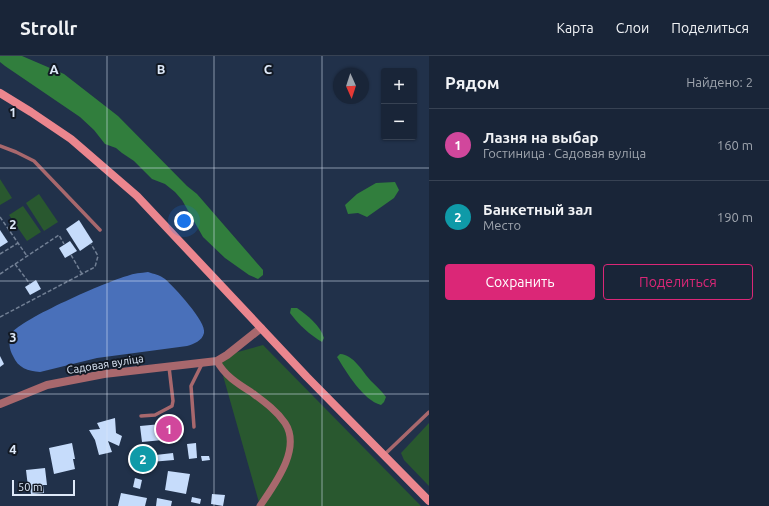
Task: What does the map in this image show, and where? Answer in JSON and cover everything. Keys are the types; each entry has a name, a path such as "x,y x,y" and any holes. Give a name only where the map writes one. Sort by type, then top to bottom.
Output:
{"main road":[{"path":"0,93 71,139 137,196 261,328 429,500"}],"street":[{"path":"260,506 286,465 290,449 290,435 286,424 279,414 230,377 218,361 261,328"},
{"name":"Садовая вуліца","path":"0,404 47,385 104,374 218,361"}],"lane":[{"path":"0,146 34,161 100,230"},
{"path":"194,427 191,386 202,364"},
{"path":"141,416 154,415 172,406 174,400 169,367"},
{"path":"384,455 429,412"}],"path":[{"path":"0,217 27,256"},
{"path":"0,274 59,235 64,244"},
{"path":"0,254 18,243"},
{"path":"0,317 95,267 98,256 91,244"},
{"path":"71,255 82,274"},
{"path":"15,264 30,284"}],"green space":[{"path":"0,56 22,56 64,74 118,116 187,186 197,194 263,270 263,275 258,279 249,275 225,258 203,237 182,200 175,192 165,184 152,179 134,161 116,148 105,144 94,130 80,117 5,66 0,62"},
{"path":"0,179 12,198 0,205"},
{"path":"395,182 399,190 394,198 367,217 358,213 348,214 345,205 357,194 376,183"},
{"path":"39,194 58,222 44,231 26,203"},
{"path":"23,206 41,232 27,241 9,215"},
{"path":"291,308 297,308 317,325 324,338 322,342 309,333 297,321 290,313"},
{"path":"263,345 421,506 260,506 220,365 227,355"},
{"path":"340,354 354,360 386,397 381,405 368,398 356,385 337,357"},
{"path":"429,423 429,486 404,460 401,453"}],"water":[{"path":"148,272 165,279 195,313 204,328 203,336 197,342 187,346 97,358 40,372 31,371 24,368 15,360 10,344 12,333 31,319 47,310 102,285 132,274"}],"building":[{"path":"79,220 93,242 80,251 66,229"},
{"path":"0,230 8,242 0,247"},
{"path":"70,241 77,251 65,258 59,248"},
{"path":"36,280 41,289 30,295 25,287"},
{"path":"0,356 4,364 0,367"},
{"path":"115,418 116,433 122,436 119,446 108,441 112,452 99,455 95,440 89,430 100,429 97,423"},
{"path":"172,423 173,439 142,442 140,426"},
{"path":"72,443 75,469 54,474 49,448"},
{"path":"196,443 197,458 189,459 187,444"},
{"path":"146,449 147,456 173,453 174,460 139,463 138,450"},
{"path":"201,456 209,456 210,460 202,461"},
{"path":"45,468 47,485 43,485 44,493 31,494 30,487 28,487 26,470"},
{"path":"168,471 190,474 186,494 165,490"},
{"path":"135,478 142,480 140,489 133,487"},
{"path":"121,493 147,498 145,506 118,506"},
{"path":"212,494 225,495 223,506 211,504"},
{"path":"192,497 201,499 200,504 191,502"},
{"path":"157,498 172,501 171,506 156,506"}],"place":[{"name":"Лазня на выбар","path":"169,429"},
{"name":"Банкетный зал","path":"143,459"}]}
